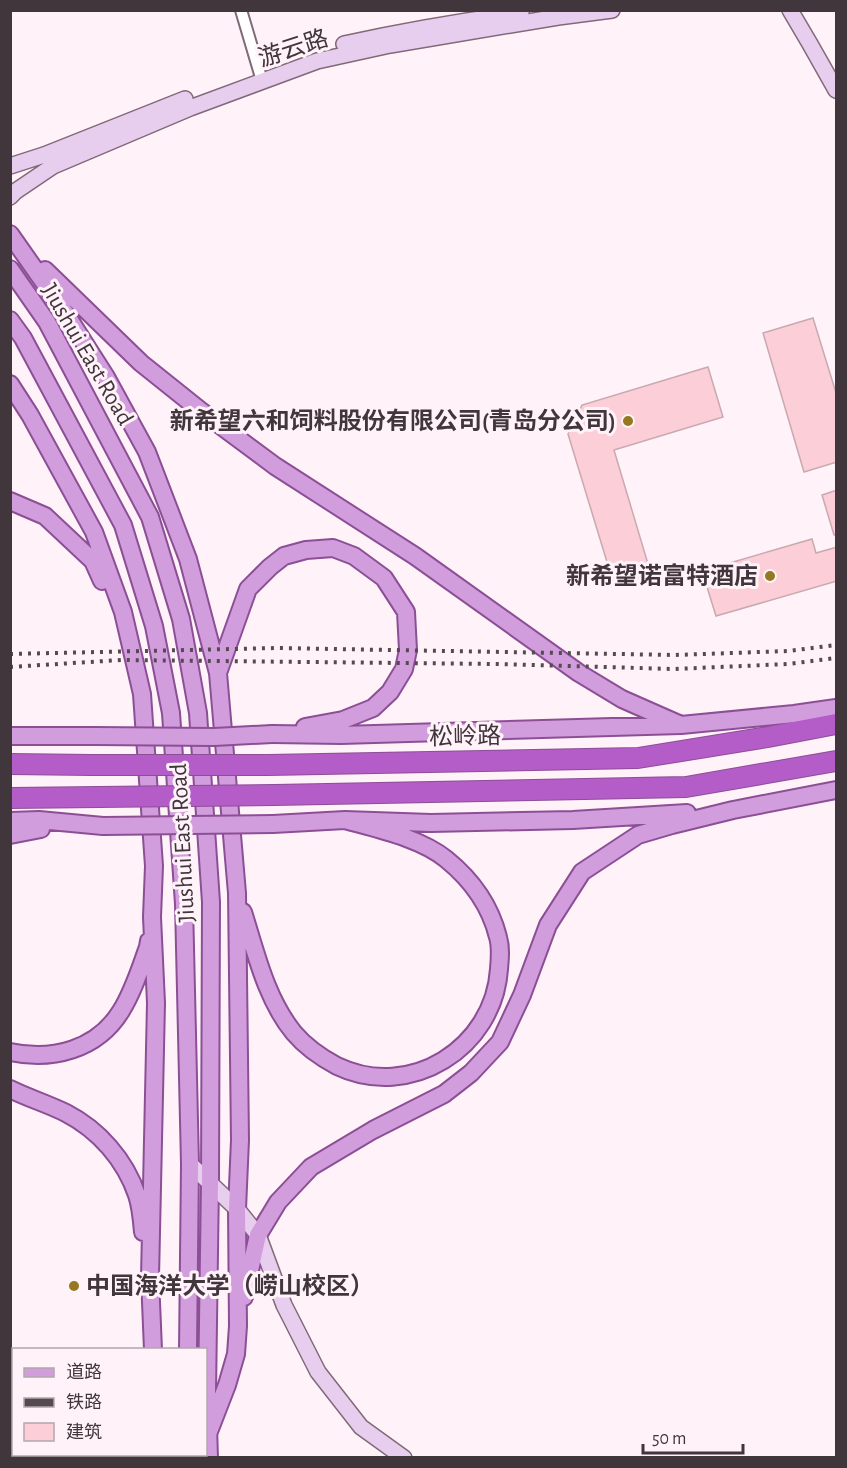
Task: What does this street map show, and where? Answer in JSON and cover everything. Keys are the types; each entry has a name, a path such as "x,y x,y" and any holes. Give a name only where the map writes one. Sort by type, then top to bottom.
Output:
{"highway":[{"name":"松岭路","path":"10,764 268,765 638,758 837,724"},
{"path":"10,798 686,787 837,761"}],"main road":[{"name":"游云路","path":"10,197 53,166 190,108 314,51 390,33 539,10"},
{"name":"游云路","path":"10,166 44,155 183,100 317,61 390,45 612,10"},
{"path":"790,10 837,90"},
{"path":"14,239 106,377 147,452 188,559 218,673 237,893 240,1140 237,1209 238,1326 236,1354 208,1434"},
{"path":"14,239 141,363 275,466 415,556 579,673 622,699 681,725"},
{"name":"Jiushui East Road","path":"10,269 47,322 150,517 181,619 198,713 211,902 207,1393 209,1458"},
{"name":"Jiushui East Road","path":"10,320 28,348 123,525 154,626 171,713 184,892 190,1164 188,1348"},
{"path":"10,384 30,415 94,532 123,612 142,694 154,866 152,917 156,1003 150,1278 153,1348"},
{"path":"10,501 45,516 93,561 129,634"},
{"path":"218,673 248,589 284,556 306,550 333,548 354,556 384,578 406,612 408,650 404,669 390,692 373,708 343,720 272,734"},
{"path":"10,736 341,735 681,725 837,708"},
{"path":"238,1326 258,1235 278,1202 310,1167 373,1130 444,1094 471,1073 500,1042 522,995 548,925 582,872 638,835 733,810 837,790"},
{"path":"10,821 39,820 103,826 273,824 345,820 431,823 573,820 733,810"},
{"path":"237,893 263,977 282,1017 295,1034 311,1048 329,1062 350,1072 376,1077 397,1077 424,1071 443,1061 462,1047 479,1028 491,1006 498,983 500,957 499,939 492,919 474,885 445,858 414,841 345,820"},
{"path":"10,835 75,825"},
{"path":"10,1052 26,1056 48,1056 67,1052 86,1044 105,1030 120,1013 135,984 148,947 152,917"},
{"path":"10,1089 66,1114 90,1129 115,1154 126,1169 138,1197 150,1278"},
{"path":"190,1164 237,1209 258,1235 284,1305 318,1372 361,1427 404,1458"}],"street":[{"path":"242,10 261,76"}],"building":[{"path":"813,318 837,396 837,462 804,472 763,333"},
{"path":"708,367 723,417 614,450 651,574 614,585 568,434 582,405"},
{"path":"837,490 837,535 834,535 822,495"},
{"name":"新希望诺富特酒店","path":"812,539 816,553 837,547 837,581 716,616 702,571"}],"railway":[{"path":"10,654 277,648 675,655 788,651 836,645"},
{"path":"10,667 121,660 495,664 674,669 788,664 836,658"}],"place":[{"name":"新希望六和饲料股份有限公司(青岛分公司)","path":"628,421"},
{"name":"新希望诺富特酒店","path":"770,576"},
{"name":"中国海洋大学（崂山校区）","path":"74,1286"}]}
